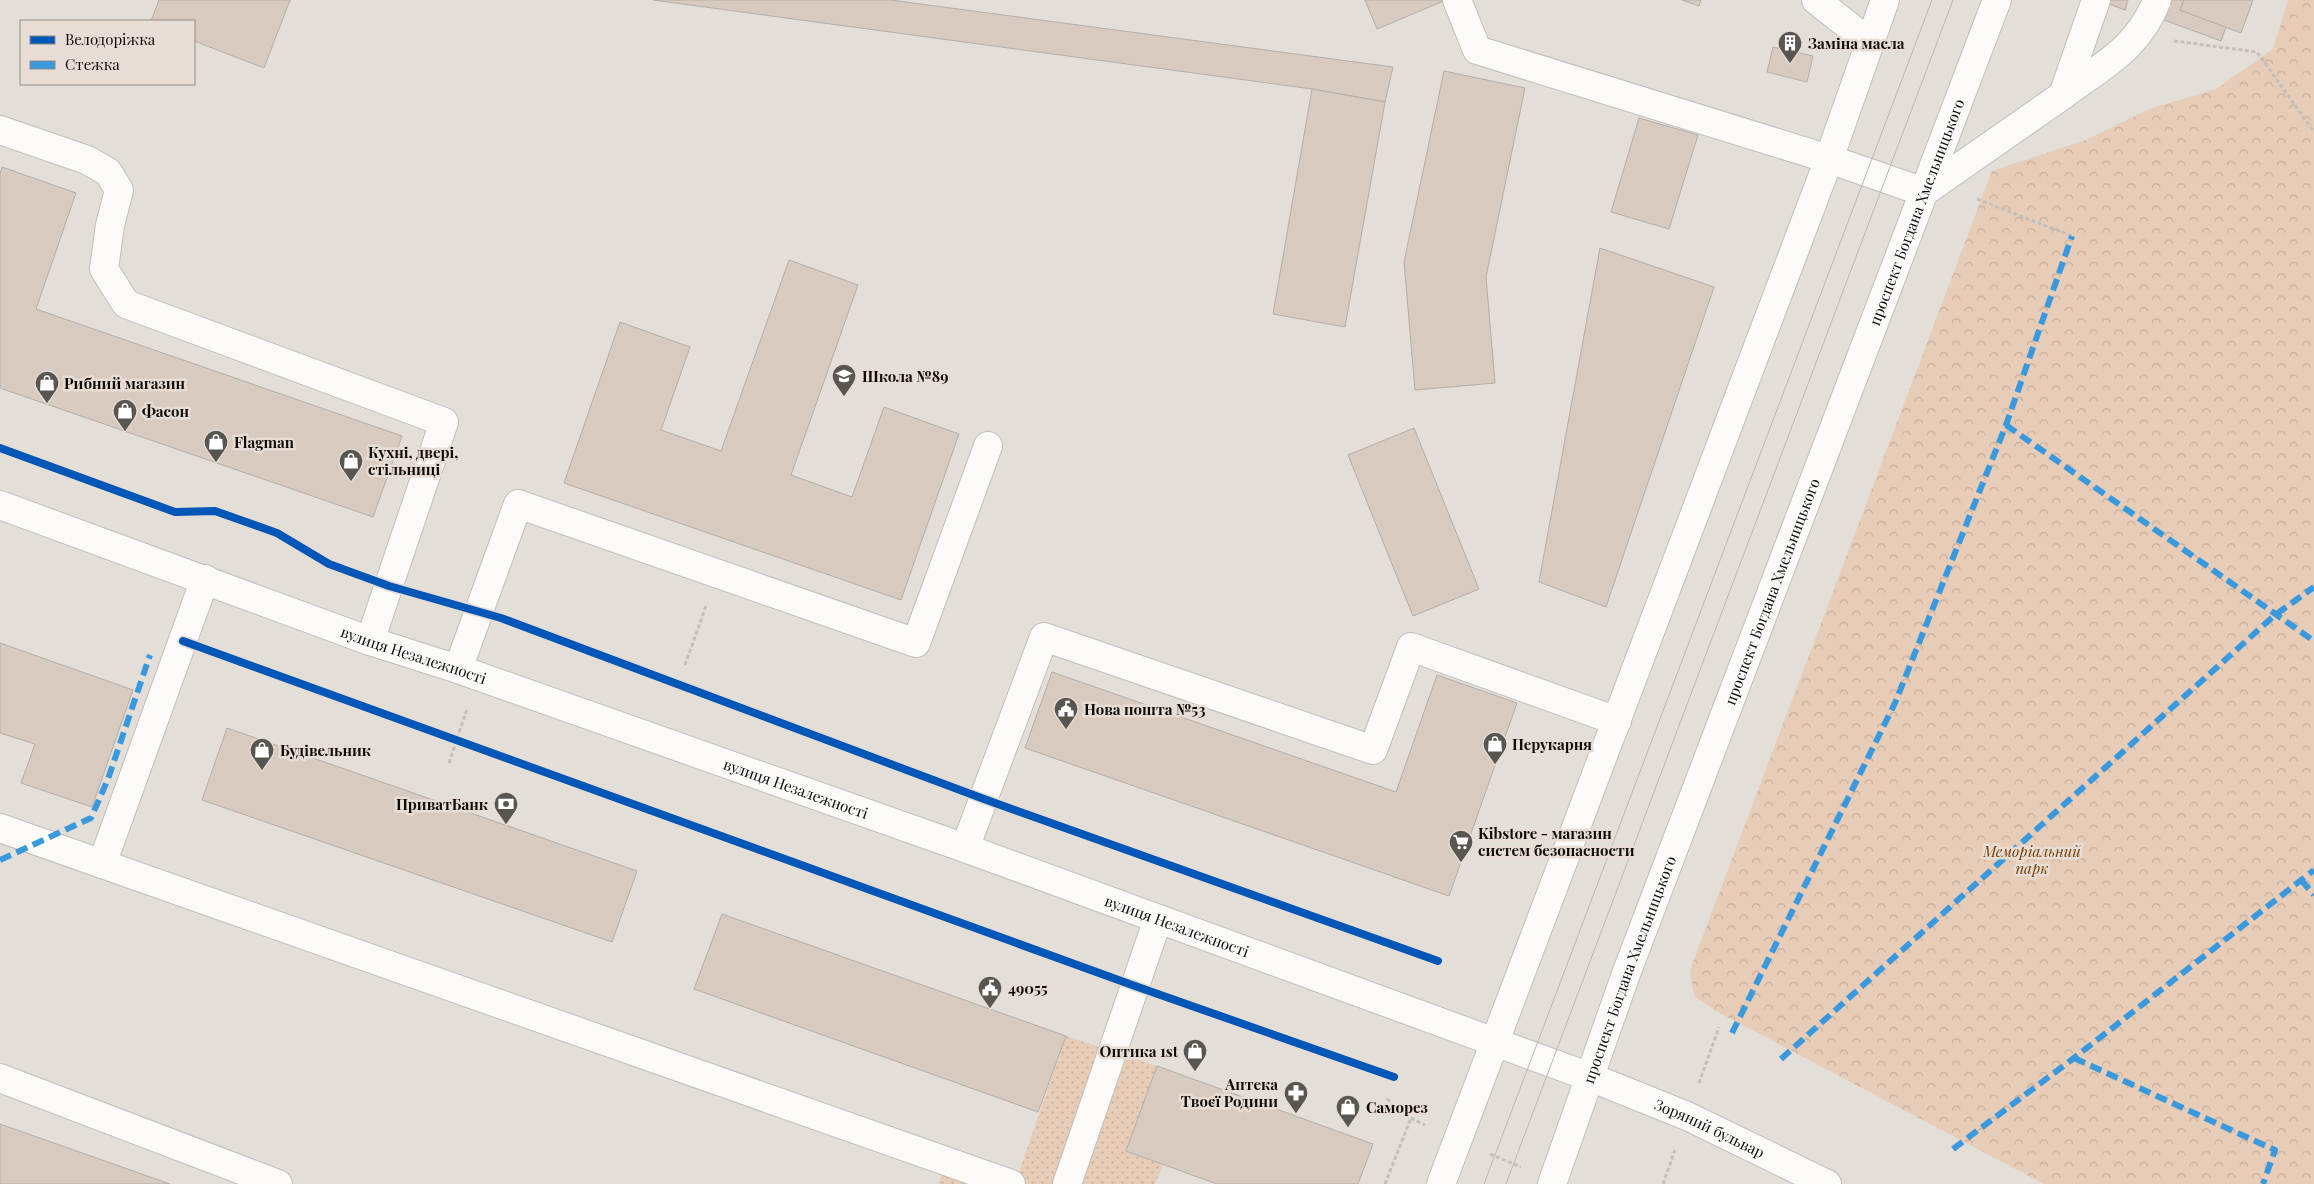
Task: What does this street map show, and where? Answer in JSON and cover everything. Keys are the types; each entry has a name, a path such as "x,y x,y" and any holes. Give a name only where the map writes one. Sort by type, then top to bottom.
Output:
{"main road":[{"path":"1457,0 1477,50 1829,159 1924,192 2119,54 2138,37 2152,14 2157,0"},
{"path":"1816,0 1870,44"},
{"path":"1441,1184 1829,159 1885,0"},
{"name":"проспект Богдана Хмельницького","path":"1552,1184 1626,974 1997,0"},
{"path":"2063,95 2096,0"},
{"path":"0,130 87,160 108,172 119,190 110,225 104,268 126,304 444,422 370,641"},
{"path":"458,669 518,504 916,643 988,446"},
{"name":"вулиця Незалежності","path":"0,505 370,641 458,669 965,848 1590,1077"},
{"path":"102,864 205,579"},
{"path":"965,848 1044,637 1372,750 1411,647 1616,722"},
{"path":"0,828 1012,1184"},
{"path":"1067,1184 1158,919"},
{"name":"Зоряний бульвар","path":"1590,1077 1687,1116 1827,1184"},
{"path":"0,1078 278,1184"}],"path":[{"path":"2138,37 2258,52 2314,132"},
{"path":"1975,198 2072,236"},
{"path":"448,736 466,743"},
{"path":"1697,1089 1719,1027"},
{"path":"1385,1184 1411,1118 1386,1098"},
{"path":"1663,1184 1675,1149"}],"green space":[{"name":"Меморіальний парк","path":"2288,0 2314,0 2314,1184 2044,1184 1716,1011 1694,996 1690,970 1992,171 2088,139 2149,109 2216,89 2273,49"},
{"path":"1066,1036 1157,1066 1126,1151 1163,1165 1155,1184 1015,1184"},
{"path":"947,1162 1011,1184 938,1184"}],"building":[{"path":"159,0 290,0 264,68 195,41 195,20 151,20"},
{"path":"653,0 891,0 1393,67 1385,102 1312,89"},
{"path":"1365,0 1446,0 1377,29"},
{"path":"1682,0 1701,0 1699,6"},
{"path":"2110,0 2128,0 2125,10 2109,4"},
{"path":"2172,0 2184,0 2180,10 2226,27 2221,41 2164,20"},
{"path":"2184,0 2253,0 2241,33 2180,10"},
{"name":"Заміна масла","path":"1773,47 1813,56 1807,82 1767,72"},
{"path":"1444,71 1525,88 1486,277 1495,383 1415,390 1404,262"},
{"path":"1312,89 1385,102 1345,327 1273,314"},
{"path":"1639,118 1698,135 1669,229 1611,212"},
{"path":"2,167 76,193 36,309 402,436 373,517 0,388 0,174"},
{"path":"1600,248 1714,287 1606,607 1539,582"},
{"path":"789,260 858,285 791,475 852,497 884,407 959,434 901,600 564,483 620,322 690,347 661,430 721,451"},
{"path":"1414,428 1479,589 1413,616 1348,455"},
{"path":"0,643 133,690 92,807 21,783 35,744 0,733"},
{"path":"1052,672 1396,792 1437,675 1517,703 1449,896 1025,748"},
{"path":"227,728 637,871 612,942 202,800"},
{"path":"722,914 1066,1036 1038,1112 694,989"},
{"path":"1157,1066 1373,1144 1358,1184 1217,1184 1126,1151"},
{"path":"0,1124 170,1184 0,1184"}],"tram line":[{"path":"1484,1184 1932,0"},
{"path":"1506,1184 1953,0"}],"marked path":[{"path":"1732,1033 1895,703 2006,425 2072,236"},
{"path":"2006,425 2314,641"},
{"path":"1781,1059 2275,615 2314,587"},
{"path":"0,860 91,818 108,779 150,655"},
{"path":"1953,1149 2074,1058 2314,870"},
{"path":"2301,880 2314,895"},
{"path":"2074,1058 2275,1150 2263,1184"}],"cycle path":[{"path":"0,448 175,512 215,511 277,533 329,564 389,586 501,618 984,799 1438,961"},
{"path":"183,641 1135,986 1394,1077"}],"place":[{"name":"Заміна масла","path":"1790,64"},
{"name":"Школа №89","path":"844,397"},
{"name":"Рибний магазин","path":"47,404"},
{"name":"Фасон","path":"125,432"},
{"name":"Flagman","path":"216,463"},
{"name":"Кухні, двері, стільниці","path":"351,482"},
{"name":"Нова пошта №53","path":"1066,730"},
{"name":"Перукарня","path":"1495,765"},
{"name":"Будівельник","path":"262,771"},
{"name":"ПриватБанк","path":"506,825"},
{"name":"Kibstore - магазин систем безопасности","path":"1461,863"},
{"name":"49055","path":"990,1009"},
{"name":"Оптика 1st","path":"1195,1072"},
{"name":"Аптека Твоєї Родини","path":"1296,1114"},
{"name":"Саморез","path":"1348,1128"}]}
